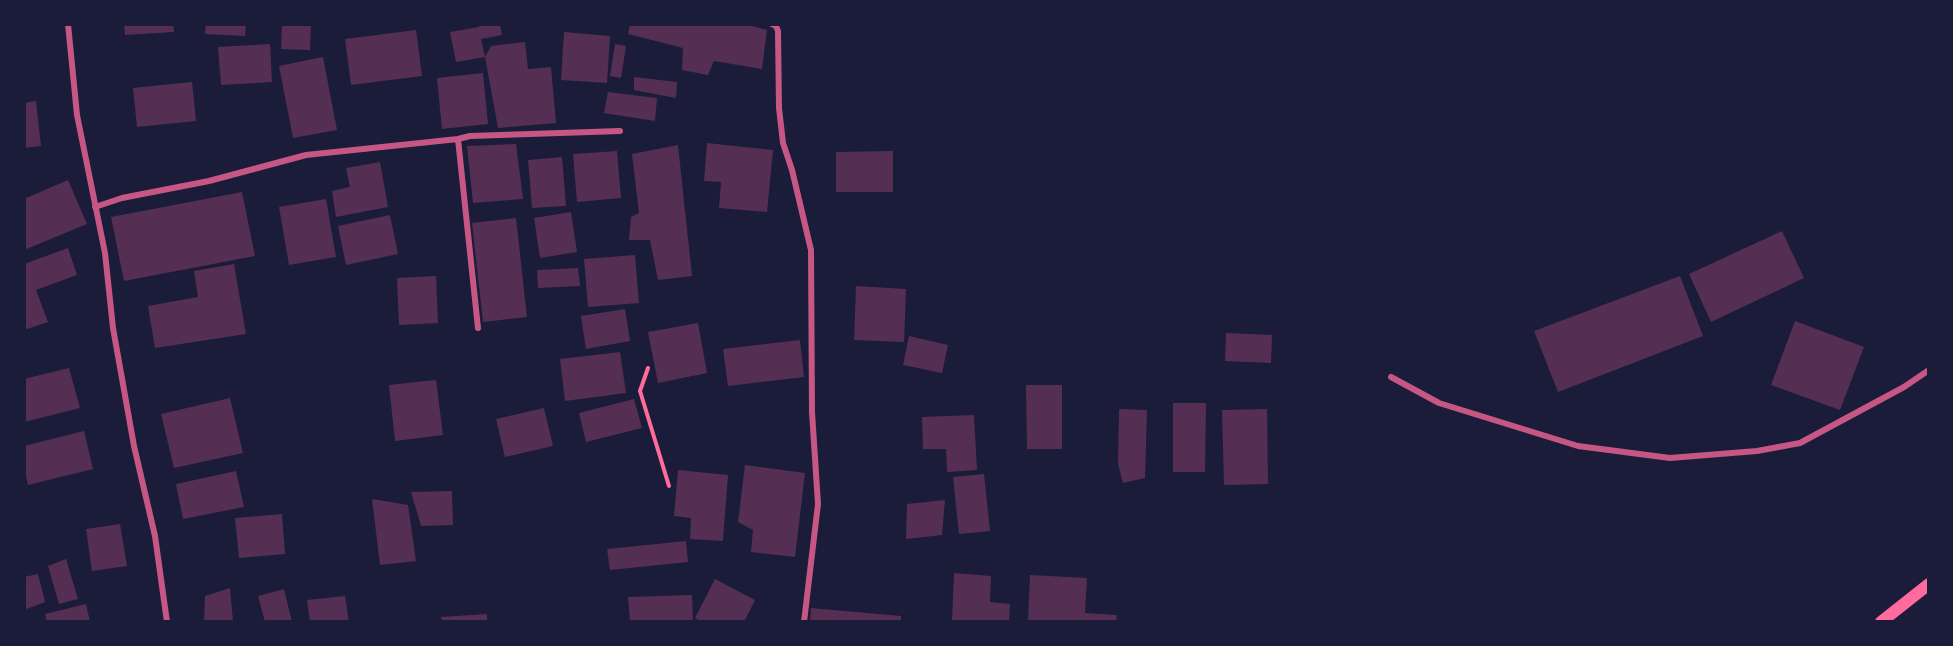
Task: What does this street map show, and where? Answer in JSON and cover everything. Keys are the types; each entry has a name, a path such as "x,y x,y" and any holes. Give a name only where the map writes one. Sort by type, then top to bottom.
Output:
{"main road":[{"path":"1886,620 1929,584"}],"street":[{"path":"68,24 77,115 105,253 113,328 134,446 155,536 167,622"},
{"path":"772,24 778,31 779,108 783,143 792,170 811,250 812,412 818,504 804,622"},
{"path":"95,207 122,198 209,181 306,155 470,136 620,131"},
{"path":"458,139 478,328"},
{"path":"1390,377 1439,403 1578,446 1670,458 1757,451 1800,444 1904,387 1929,370"}],"path":[{"path":"648,368 640,391 669,486"}],"building":[{"path":"124,24 173,24 174,32 125,35"},
{"path":"206,24 246,24 245,36 205,34"},
{"path":"282,24 311,24 310,50 281,49"},
{"path":"480,24 500,24 502,35 481,39 485,57 456,62 450,32 479,27"},
{"path":"630,24 745,24 767,30 762,69 714,61 708,75 682,70 683,48 628,34"},
{"path":"416,30 422,76 351,85 345,39"},
{"path":"564,32 610,36 607,83 561,80"},
{"path":"525,42 528,69 551,67 556,123 498,128 485,57 491,46"},
{"path":"270,44 272,82 221,85 218,47"},
{"path":"615,44 626,46 621,78 610,76"},
{"path":"323,57 337,130 293,138 279,66"},
{"path":"483,73 488,124 442,129 437,78"},
{"path":"634,77 677,82 676,98 634,90"},
{"path":"192,82 196,121 137,127 133,88"},
{"path":"608,92 657,98 655,121 604,113"},
{"path":"36,101 41,146 24,148 24,103"},
{"path":"707,143 773,150 767,212 719,208 721,182 704,181"},
{"path":"516,144 523,199 473,203 467,146"},
{"path":"678,145 692,276 658,280 650,240 629,240 631,217 639,213 632,154"},
{"path":"617,151 621,198 577,202 573,154"},
{"path":"893,151 893,192 836,192 836,152"},
{"path":"562,157 566,206 532,208 528,160"},
{"path":"380,162 388,207 336,217 332,191 350,187 346,168"},
{"path":"68,180 87,224 24,250 24,199"},
{"path":"242,192 255,256 124,281 111,217"},
{"path":"326,199 336,257 289,265 279,207"},
{"path":"571,212 577,252 540,258 534,218"},
{"path":"390,215 398,254 346,265 338,226"},
{"path":"516,218 527,317 483,322 472,223"},
{"path":"1782,231 1804,278 1711,322 1689,274"},
{"path":"68,248 77,275 36,290 48,322 24,330 24,264"},
{"path":"635,255 639,303 588,307 584,259"},
{"path":"234,264 246,334 155,348 148,306 198,297 194,271"},
{"path":"578,268 580,286 538,288 537,270"},
{"path":"436,276 438,323 399,325 397,278"},
{"path":"1680,276 1703,336 1558,392 1534,331"},
{"path":"856,286 906,289 904,342 854,340"},
{"path":"625,309 630,341 586,349 581,316"},
{"path":"1795,321 1864,347 1840,410 1771,385"},
{"path":"698,323 707,373 658,383 648,332"},
{"path":"1226,333 1272,335 1271,363 1225,361"},
{"path":"909,336 948,345 942,373 903,365"},
{"path":"800,340 804,377 728,386 723,349"},
{"path":"620,352 626,393 565,401 560,359"},
{"path":"69,368 80,408 24,422 24,379"},
{"path":"436,380 443,435 395,441 389,385"},
{"path":"1026,385 1062,385 1062,449 1027,449"},
{"path":"230,398 243,453 174,468 161,414"},
{"path":"634,399 642,428 586,442 579,413"},
{"path":"1173,403 1206,403 1205,472 1173,472"},
{"path":"544,408 553,446 505,457 496,419"},
{"path":"1119,409 1147,410 1145,478 1123,483 1118,464"},
{"path":"1267,409 1268,484 1224,485 1222,410"},
{"path":"974,415 977,470 947,472 946,449 923,449 922,417"},
{"path":"84,431 93,469 28,485 24,467 24,446"},
{"path":"745,465 805,473 795,557 751,552 753,530 738,522"},
{"path":"678,470 728,475 723,541 690,539 691,518 674,516"},
{"path":"236,471 244,507 183,519 176,484"},
{"path":"984,474 990,531 959,534 953,477"},
{"path":"452,491 453,525 421,526 411,492"},
{"path":"372,499 408,505 416,561 380,565"},
{"path":"945,500 942,535 906,539 907,504"},
{"path":"282,514 285,554 239,558 235,518"},
{"path":"120,524 127,566 92,571 86,529"},
{"path":"686,541 688,562 610,570 607,549"},
{"path":"66,559 78,599 59,604 48,566"},
{"path":"954,573 991,576 990,602 1010,604 1009,622 952,622"},
{"path":"38,574 45,602 24,610 24,577"},
{"path":"1030,575 1087,578 1085,613 1117,615 1116,622 1028,622"},
{"path":"715,579 755,600 744,622 703,622 695,618"},
{"path":"230,588 233,622 204,622 205,596"},
{"path":"284,589 292,622 265,622 258,596"},
{"path":"692,595 693,622 630,622 628,597"},
{"path":"345,596 349,622 310,622 307,600"},
{"path":"86,604 90,622 47,622 45,614"},
{"path":"811,608 901,616 901,622 810,622"},
{"path":"487,614 487,622 442,622 441,617"}]}
